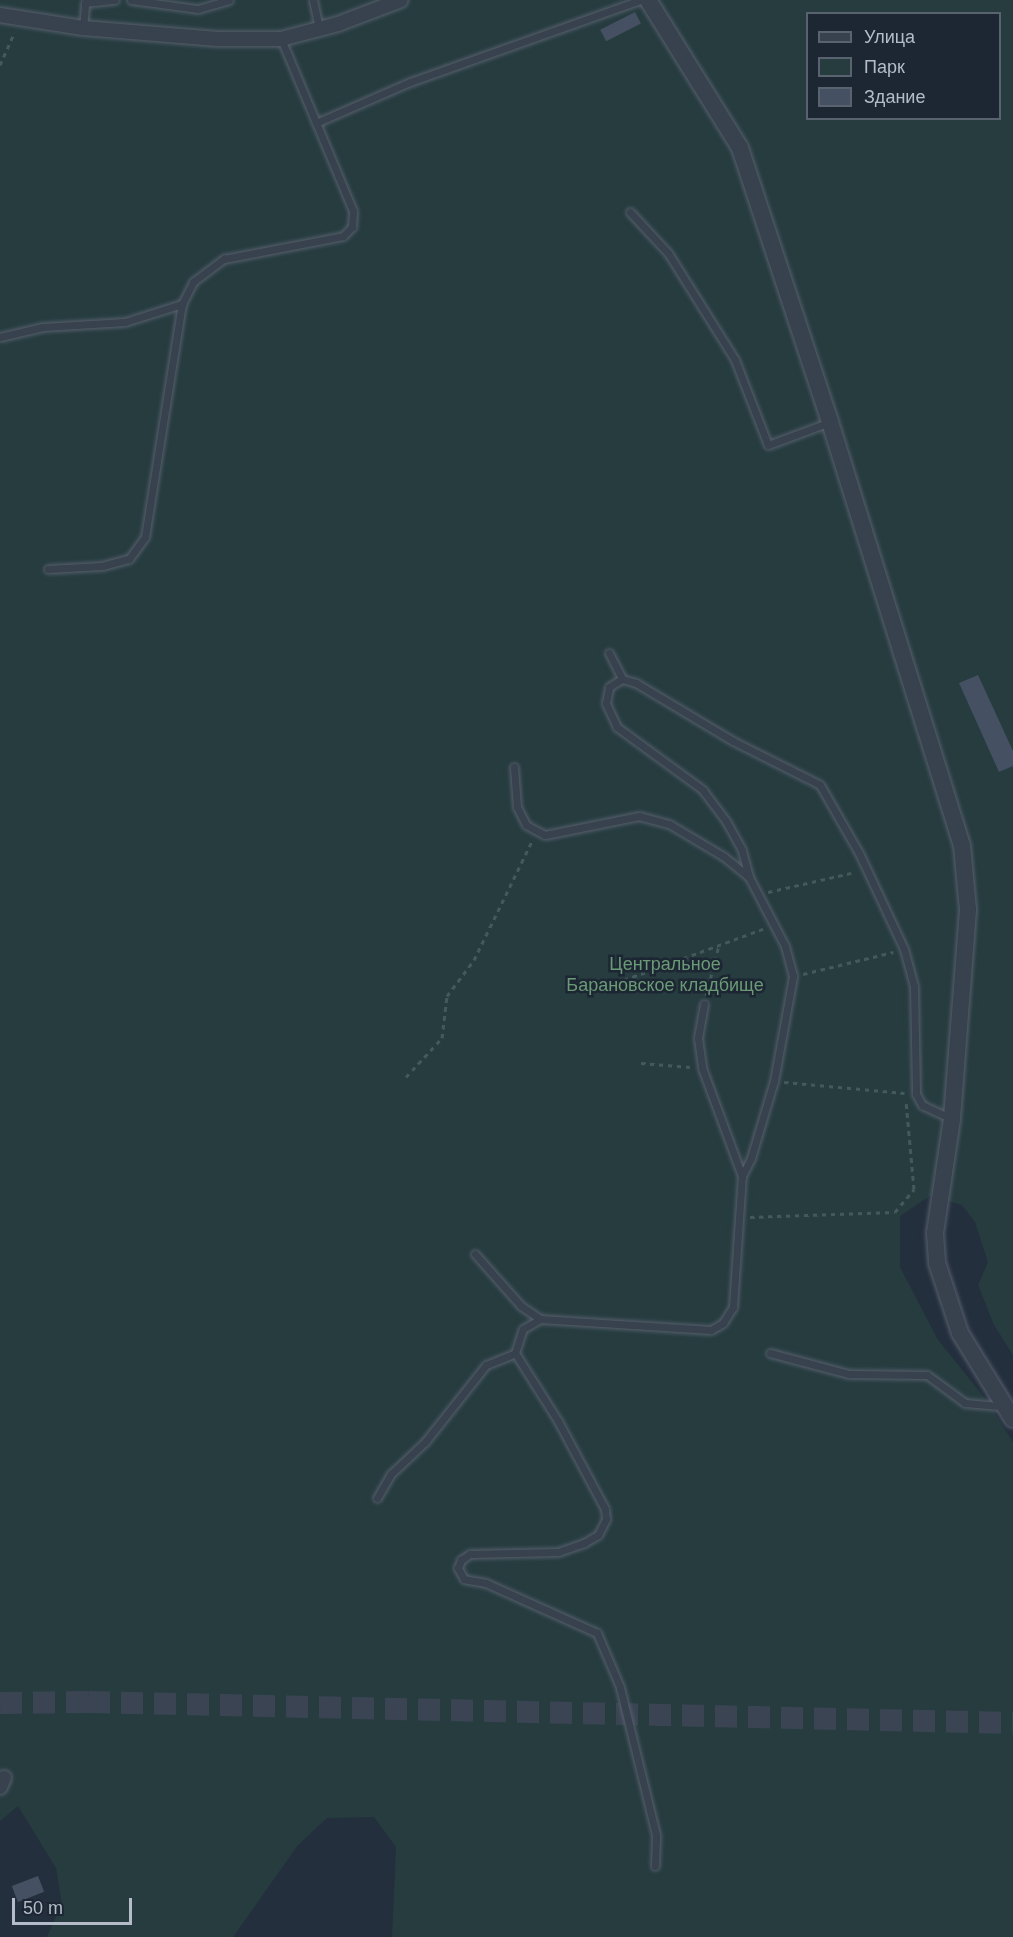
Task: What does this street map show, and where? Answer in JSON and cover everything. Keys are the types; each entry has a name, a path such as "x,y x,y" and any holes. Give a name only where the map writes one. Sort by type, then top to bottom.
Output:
{"street":[{"path":"0,15 82,28 218,39 281,39 319,29 401,0"},
{"path":"648,0 740,148 830,422 963,852 968,910 952,1119 935,1233 937,1263 944,1295 960,1334 1010,1411"}],"lane":[{"path":"82,28 86,3 115,0"},
{"path":"131,0 198,9 229,0"},
{"path":"312,0 319,29"},
{"path":"316,123 442,70 640,0"},
{"path":"48,569 102,566 129,559 145,537 182,304 193,282 224,260 343,236 352,227 353,211 281,39"},
{"path":"630,212 668,253 735,360 768,445 830,422"},
{"path":"0,336 43,327 125,322 182,304"},
{"path":"609,653 622,679 636,683 733,741 820,785 835,806 904,949 914,986 916,1094 922,1105 952,1119"},
{"path":"622,679 609,687 606,703 617,727 703,790 742,850 749,877"},
{"path":"475,1254 521,1306 540,1319 711,1330 723,1323 733,1307 742,1176 752,1158 774,1081 793,976 775,924 761,894 749,877 723,856 669,824 639,816 545,835 526,825 517,807 514,766"},
{"path":"704,1004 698,1038 702,1068 742,1176"},
{"path":"377,1498 391,1474 425,1442 486,1365 515,1353 523,1329 540,1319"},
{"path":"515,1353 558,1421 605,1509 606,1519 598,1534 558,1552 470,1554 460,1560 458,1568 464,1579 486,1583 597,1633 623,1699 656,1835 655,1866"},
{"path":"770,1353 849,1374 927,1376 965,1403 1010,1411"}],"path":[{"path":"0,66 21,19"},
{"path":"406,1077 442,1038 447,996 474,960 537,831"},
{"path":"761,894 867,870"},
{"path":"624,980 775,924"},
{"path":"704,1004 719,945"},
{"path":"793,976 904,949"},
{"path":"641,1063 702,1068"},
{"path":"774,1081 916,1094"},
{"path":"738,1218 895,1212 914,1189 905,1093"}],"green space":[{"name":"Центральное Барановское кладбище","path":"0,0 1013,0 1013,1355 994,1325 978,1285 988,1262 975,1222 962,1205 930,1196 900,1216 900,1267 938,1340 984,1397 1013,1442 1013,1937 392,1937 396,1847 374,1817 327,1818 298,1845 233,1937 47,1937 62,1904 56,1868 18,1806 0,1821"}],"building":[{"path":"635,12 641,24 606,41 600,30"},
{"path":"978,675 1013,751 1013,766 999,772 959,683"},
{"path":"38,1876 44,1892 18,1902 12,1886"}],"tunnel":[{"path":"0,1703 88,1702 1013,1723"}]}
